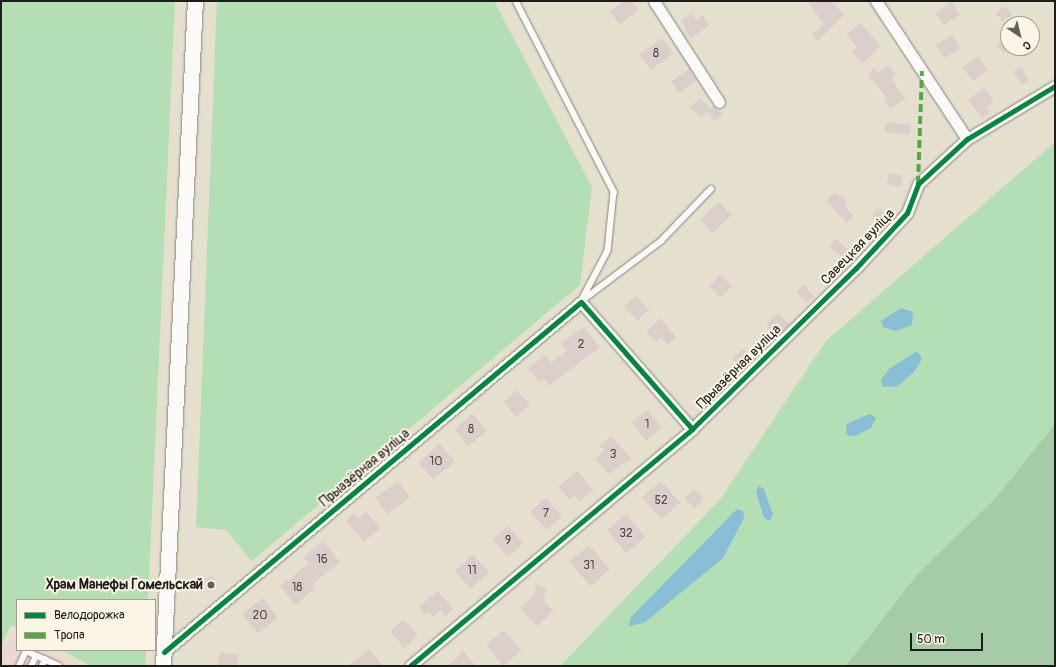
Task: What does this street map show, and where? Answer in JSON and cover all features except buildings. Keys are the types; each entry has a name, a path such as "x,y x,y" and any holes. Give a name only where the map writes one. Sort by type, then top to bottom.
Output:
{"street":[{"path":"163,659 195,1"},
{"path":"654,1 719,102"},
{"path":"876,1 967,139"},
{"name":"Савецкая вуліца","path":"808,315 907,213 918,184 967,139 1055,86"},
{"path":"581,302 692,429"},
{"name":"Прыазёрная вуліца","path":"163,659 581,302"},
{"name":"Прыазёрная вуліца","path":"410,666 692,429 808,315"}],"lane":[{"path":"516,1 614,192 608,250 581,302"},
{"path":"581,302 661,241 711,189"},
{"path":"19,666 26,651 58,666"},
{"path":"31,666 36,656"},
{"path":"42,666 45,660"}],"shaded area":[{"path":"16,640 16,651 48,651 79,666 1,666 1,655 8,641"}],"green space":[{"path":"1,1 175,1 148,599 16,599 16,628 11,625 1,646"},
{"path":"217,1 494,1 592,187 580,285 252,561 226,530 196,527"},
{"path":"1055,142 1055,666 560,666 719,501 826,341"},
{"path":"1055,424 1055,666 846,666 917,575 995,499"},
{"path":"64,651 146,651 145,666 91,666"}],"water":[{"path":"901,308 913,312 912,325 896,331 883,327 881,321"},
{"path":"917,351 922,359 914,372 898,386 883,387 881,380 889,369"},
{"path":"870,414 876,418 871,428 855,436 847,435 846,424"},
{"path":"759,486 764,489 773,515 770,521 764,518 756,492"},
{"path":"737,509 743,511 744,518 723,558 644,623 629,626 630,618"}],"marked path":[{"path":"918,184 922,71"}],"cycle path":[{"path":"410,666 692,429 856,268 907,213 918,184 967,139 1055,86"},
{"path":"164,652 581,302 692,429"}],"place":[{"name":"Храм Манефы Гомельскай","path":"211,585"}]}
